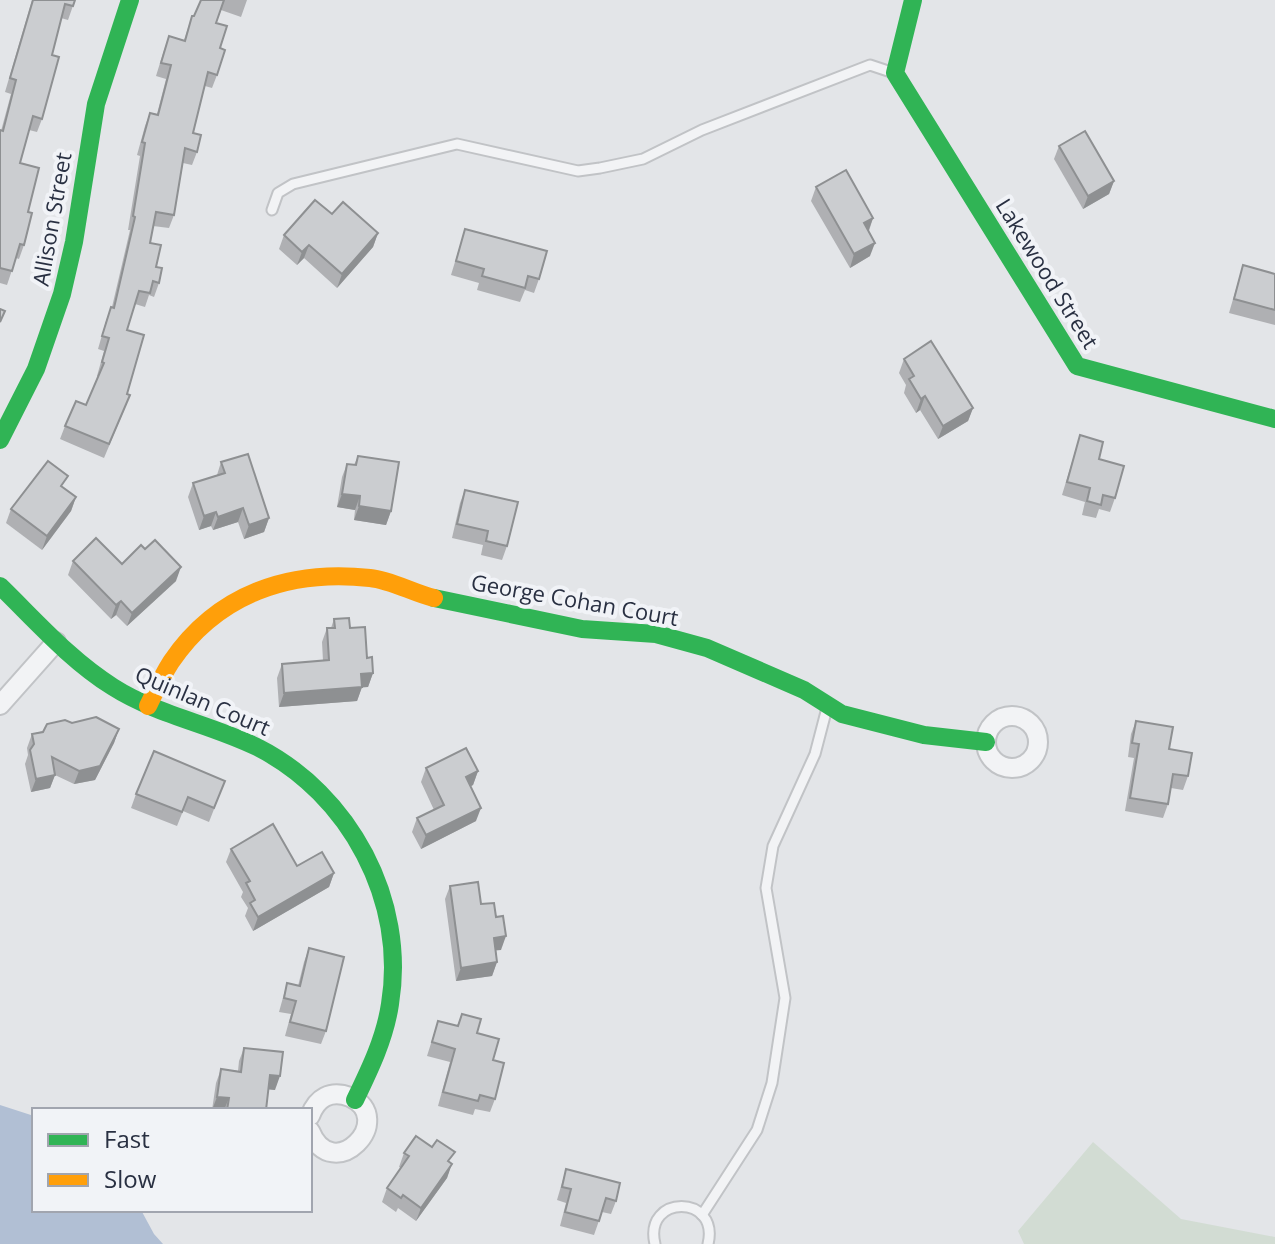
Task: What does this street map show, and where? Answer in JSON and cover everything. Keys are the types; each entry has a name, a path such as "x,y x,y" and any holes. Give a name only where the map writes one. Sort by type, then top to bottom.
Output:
{"street":[{"name":"Allison Street","path":"0,440 23,401 46,348 75,241 97,103 130,0"},
{"path":"895,73 913,0"},
{"name":"Lakewood Street","path":"895,73 1077,366 1275,419"},
{"name":"George Cohan Court","path":"148,706 171,662 215,613 266,586 319,577 372,578 426,596 582,629 656,634 707,648 804,690 842,714 924,735 986,742"},
{"name":"Quinlan Court","path":"0,586 56,642 114,688 148,706 231,736 278,759 329,803 356,833 381,886 390,925 393,965 392,993 384,1030 355,1100"},
{"path":"0,705 56,642"},
{"path":"312,1112 318,1102 336,1094 355,1100 367,1124 365,1133 354,1147 345,1151 327,1150 312,1134"}],"lane":[{"path":"272,210 278,193 293,184 448,145 457,144 578,171 643,159 702,130 870,65 895,73"},
{"path":"702,1215 757,1130 772,1083 785,998 766,888 773,846 815,754 828,705"},
{"path":"655,1244 655,1223 668,1209 686,1206 702,1215 710,1232 708,1244"}],"shaded area":[{"path":"1093,1142 1181,1219 1275,1237 1275,1244 1024,1244 1018,1231"}],"water":[{"path":"0,1105 32,1115 32,1212 142,1212 163,1244 0,1244"}],"building":[{"path":"33,0 75,0 73,6 65,4 52,55 59,57 42,119 33,116 20,163 39,168 24,245 20,244 12,271 0,268 0,130 3,131 16,80 10,78"},
{"path":"201,0 224,0 216,23 227,26 220,48 225,50 217,75 208,72 193,133 201,135 197,152 185,148 174,215 156,212 150,243 161,245 156,267 162,268 159,283 153,281 150,293 139,291 127,330 144,335 127,394 130,395 109,444 65,426 76,401 86,405 104,363 109,338 102,336 111,307 114,308 135,217 145,143 142,142 150,113 158,115 171,65 161,63 169,36 185,41 192,16"},
{"path":"1085,131 1114,181 1088,196 1059,146"},
{"path":"846,170 873,218 864,223 875,243 854,254 816,187"},
{"path":"315,200 332,214 343,202 378,233 342,274 309,245 302,252 284,235"},
{"path":"465,229 547,251 539,279 528,276 525,288 482,276 484,269 456,261"},
{"path":"1243,265 1275,274 1275,310 1234,299"},
{"path":"931,341 973,408 943,426 925,396 921,399 909,379 914,376 904,359"},
{"path":"1080,435 1103,442 1099,459 1124,466 1115,498 1103,495 1101,505 1087,501 1090,488 1067,482"},
{"path":"248,454 269,518 249,525 243,508 218,517 216,512 204,516 193,483 225,473 221,462"},
{"path":"358,456 399,462 391,511 359,506 360,496 342,494 347,464 356,465"},
{"path":"48,461 68,476 61,486 76,497 47,536 11,509"},
{"path":"465,490 518,502 507,546 486,541 488,531 457,524"},
{"path":"96,538 122,564 141,545 145,549 155,540 181,567 132,613 121,601 116,605 73,561"},
{"path":"349,618 350,628 365,627 367,658 372,657 373,673 361,674 362,687 284,693 282,664 329,660 327,628 335,628 334,619"},
{"path":"96,717 119,729 100,766 79,771 52,757 55,775 36,779 30,750 34,744 32,734 43,732 47,724 65,720 72,723"},
{"path":"1136,721 1173,727 1169,749 1192,753 1188,776 1173,774 1168,804 1130,798 1139,744 1132,743"},
{"path":"466,748 478,771 466,777 481,808 426,835 417,818 444,805 426,768"},
{"path":"154,751 225,781 214,808 188,797 182,812 136,794"},
{"path":"273,824 297,866 322,852 334,873 258,917 250,903 255,900 246,883 250,881 231,849"},
{"path":"478,882 481,904 494,903 496,917 503,916 506,936 494,938 497,962 461,968 450,886"},
{"path":"309,948 344,957 326,1031 290,1022 296,1001 284,998 287,983 300,986"},
{"path":"462,1014 481,1019 477,1033 499,1039 493,1060 504,1063 495,1099 480,1095 478,1101 443,1092 455,1049 432,1042 438,1021 458,1026"},
{"path":"244,1048 283,1052 280,1076 270,1075 266,1108 227,1108 229,1098 217,1097 221,1069 241,1072"},
{"path":"416,1136 432,1147 437,1140 455,1152 448,1161 452,1164 421,1208 387,1188 409,1156 404,1153"},
{"path":"566,1169 620,1183 616,1201 606,1198 599,1221 565,1212 571,1189 562,1187"}],"traffic: fast":[{"path":"0,440 36,369 62,294 74,242 96,104 130,0"},
{"path":"913,0 895,73 1077,366 1275,419"},
{"path":"0,586 54,640 113,687 147,705 257,747 290,767 319,792 344,822 365,854 380,890 389,927 393,965 385,1029 355,1100"},
{"path":"434,598 582,629 656,634 707,648 804,690 842,714 924,735 986,742"}],"traffic: slow":[{"path":"148,706 168,667 189,638 233,603 257,591 311,578 340,576 378,579 434,598"}]}
